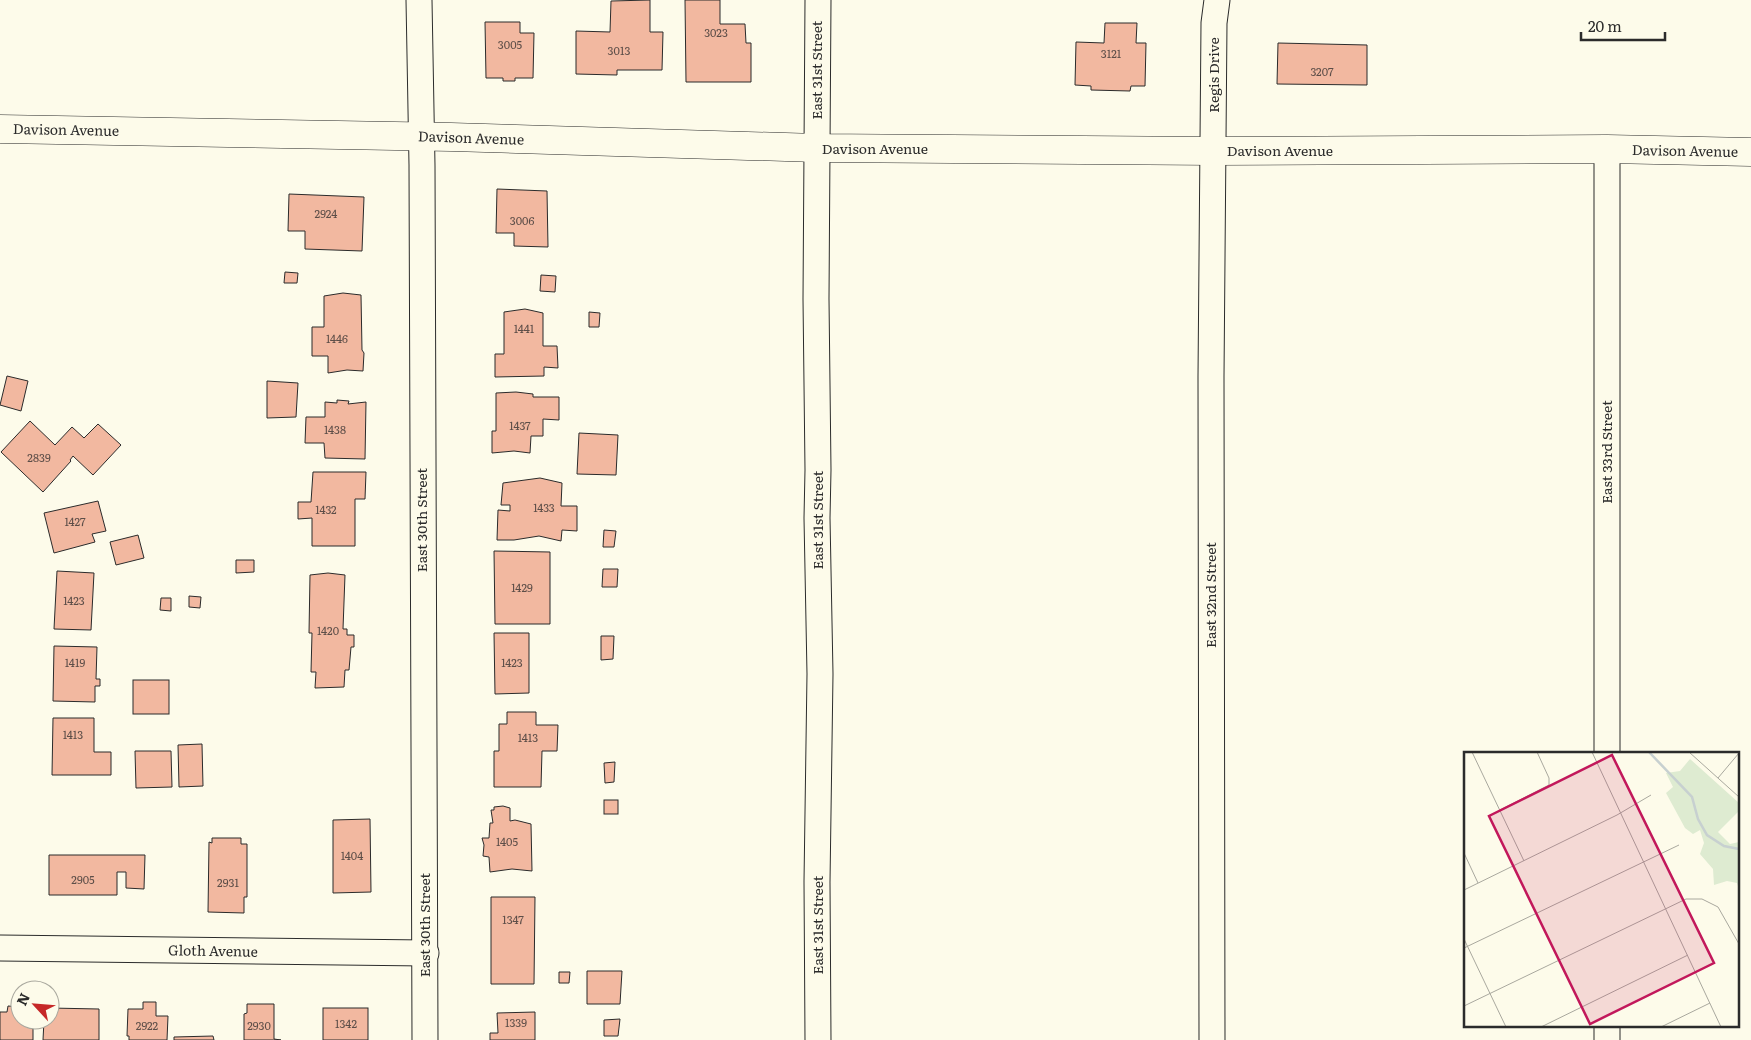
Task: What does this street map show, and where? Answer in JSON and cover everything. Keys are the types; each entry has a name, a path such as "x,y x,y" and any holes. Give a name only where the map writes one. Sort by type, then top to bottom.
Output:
{"street":[{"name":"East 30th Street","path":"419,0 426,953 425,1040"},
{"name":"East 31st Street","path":"818,0 816,148 817,518 820,674 818,1040"},
{"name":"Regis Drive","path":"1214,151 1214,23 1217,0"},
{"name":"Davison Avenue","path":"0,129 421,136 816,148 1214,151 1607,149 1751,152"},
{"name":"East 33rd Street","path":"1607,149 1607,752"},
{"name":"East 32nd Street","path":"1212,1040 1211,417 1214,151"},
{"name":"Gloth Avenue","path":"0,948 426,953"}],"building":[{"path":"650,0 650,32 663,32 662,70 617,70 617,75 576,74 576,31 610,32 611,1"},
{"path":"685,0 720,0 720,24 745,24 746,43 751,43 751,82 686,82"},
{"path":"485,22 520,22 520,33 534,33 533,78 515,78 515,81 503,81 503,78 486,78"},
{"path":"1105,23 1137,23 1136,43 1146,43 1145,86 1131,86 1130,91 1091,90 1091,86 1075,85 1076,42 1104,43"},
{"path":"1278,43 1367,45 1367,85 1277,84"},
{"path":"497,189 547,191 548,247 514,246 514,233 496,233"},
{"path":"289,194 364,197 362,251 305,249 305,231 288,231"},
{"path":"285,272 298,273 297,283 284,283"},
{"path":"541,275 556,276 555,292 540,291"},
{"path":"343,293 361,295 363,371 347,370 328,373 328,356 312,356 312,327 324,327 324,296"},
{"path":"525,309 543,313 543,346 557,346 558,368 544,367 544,376 495,377 495,354 504,354 504,312"},
{"path":"589,312 600,313 599,327 589,327"},
{"path":"7,376 28,381 21,411 0,405"},
{"path":"267,381 298,383 296,417 267,418"},
{"path":"516,392 533,394 533,397 559,397 559,420 543,419 543,436 531,436 530,453 514,451 492,453 492,431 496,431 496,393"},
{"path":"337,400 349,401 348,404 366,402 365,459 325,458 324,443 305,443 306,417 325,417 325,402 337,403"},
{"path":"30,421 55,445 72,427 84,438 98,424 121,445 93,475 73,456 71,461 43,492 1,452"},
{"path":"579,433 618,435 616,475 577,474"},
{"path":"313,472 366,472 365,499 355,499 355,546 312,546 312,518 298,519 298,502 311,502"},
{"path":"540,478 562,483 561,506 577,506 577,531 562,530 561,541 539,536 514,540 497,540 498,510 510,511 510,505 501,505 503,483"},
{"path":"98,501 106,531 92,534 95,542 54,553 44,513"},
{"path":"604,530 616,531 614,547 603,547"},
{"path":"138,535 144,558 116,565 110,542"},
{"path":"494,551 550,552 550,624 495,624"},
{"path":"236,560 254,560 254,572 236,573"},
{"path":"603,569 618,569 617,587 602,587"},
{"path":"57,571 94,573 91,630 54,629"},
{"path":"328,573 345,575 343,629 347,629 347,635 354,635 354,647 351,647 349,670 345,670 344,687 315,688 316,672 311,672 312,633 309,633 310,575"},
{"path":"189,596 201,597 200,608 189,607"},
{"path":"161,598 171,598 171,611 160,610"},
{"path":"494,633 529,633 529,693 495,694"},
{"path":"601,636 614,636 613,659 601,660"},
{"path":"54,646 97,647 96,679 100,679 100,686 95,686 95,702 53,701"},
{"path":"133,680 169,680 169,714 133,714"},
{"path":"507,712 536,712 536,725 558,725 557,751 542,751 541,787 494,787 494,751 499,751 499,724 507,724"},
{"path":"53,718 94,718 94,752 111,752 111,775 52,775"},
{"path":"202,744 203,786 179,787 178,745"},
{"path":"135,751 171,751 172,787 136,788"},
{"path":"615,762 614,782 605,783 604,763"},
{"path":"604,800 618,800 618,814 604,814"},
{"path":"503,806 510,808 510,821 515,820 531,824 532,871 512,869 490,872 489,857 483,856 484,845 482,838 489,838 490,823 493,823 491,810 494,810 494,807"},
{"path":"370,819 371,892 333,893 333,820"},
{"path":"212,838 241,838 241,844 247,844 247,897 244,897 244,913 208,912 209,842 212,843"},
{"path":"49,855 145,855 144,889 126,888 126,872 117,872 117,895 49,895"},
{"path":"491,897 535,897 534,984 491,984"},
{"path":"587,971 622,971 620,1004 587,1004"},
{"path":"559,972 570,972 569,983 559,983"},
{"path":"143,1002 156,1002 156,1016 168,1016 167,1040 129,1040 129,1036 127,1036 128,1009 143,1009"},
{"path":"247,1004 274,1004 274,1039 281,1040 244,1040 244,1014 247,1013"},
{"path":"8,1006 10,1006 10,1030 33,1030 33,1040 0,1040 0,1012 7,1012"},
{"path":"60,1008 99,1009 99,1040 43,1040 44,1030 60,1030"},
{"path":"323,1008 368,1008 368,1040 323,1040"},
{"path":"535,1012 535,1040 490,1040 490,1033 498,1033 497,1013"},
{"path":"620,1019 618,1036 604,1036 604,1020"},
{"path":"213,1036 214,1040 174,1040 174,1037"}]}
